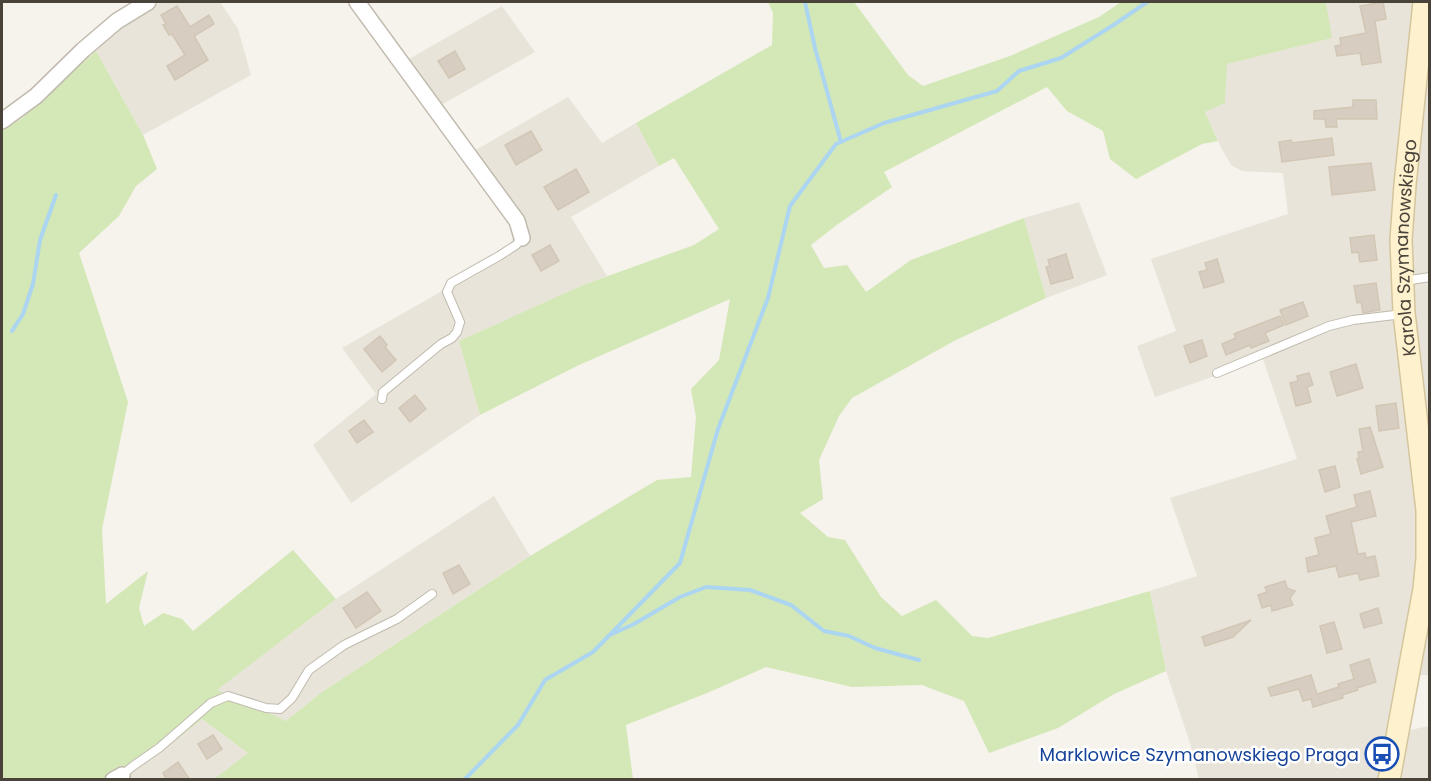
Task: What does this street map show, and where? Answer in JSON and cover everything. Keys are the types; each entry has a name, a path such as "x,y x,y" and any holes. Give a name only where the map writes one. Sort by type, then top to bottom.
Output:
{"street":[{"path":"2,121 36,96 83,50 117,21 148,2"},
{"path":"357,2 517,221 522,238"},
{"name":"Karola Szymanowskiego","path":"1389,780 1424,589 1427,558 1427,510 1404,313 1401,240 1424,2"}],"lane":[{"path":"382,399 383,392 457,332 460,321 447,292 451,283 499,256 516,245 522,238"},
{"path":"1402,282 1430,277"},
{"path":"1216,373 1329,326 1353,320 1404,313"},
{"path":"118,777 159,748 211,703 228,696 266,708 280,709 292,698 309,670 344,645 397,619 432,594"}],"shaded area":[{"path":"161,2 220,2 238,29 251,75 143,135 96,51 135,16"},
{"path":"1326,2 1429,2 1430,675 1420,675 1410,730 1429,726 1429,779 1199,779 1191,746 1166,671 1150,591 1197,576 1170,498 1297,459 1263,359 1155,397 1137,346 1176,331 1151,259 1288,214 1283,173 1242,171 1231,165 1205,112 1225,103 1226,64 1331,38"},
{"path":"502,6 535,52 441,105 407,60"},
{"path":"568,97 602,143 636,123 659,166 571,217 607,276 459,341 480,415 351,503 313,445 376,394 342,348 437,294 512,241 515,230 474,151"},
{"path":"1079,202 1107,275 1046,298 1024,218"},
{"path":"494,496 530,556 322,692 286,721 216,690 336,599"},
{"path":"202,719 248,753 214,779 118,780 171,744"}],"green space":[{"path":"768,2 854,2 908,75 923,86 1010,56 1099,17 1121,2 1326,2 1332,38 1227,64 1225,103 1205,112 1218,141 1202,144 1136,179 1110,159 1103,131 1067,111 1047,87 884,172 892,187 811,245 824,268 847,265 866,292 911,260 1024,218 1046,298 954,341 852,398 839,416 819,460 823,499 800,513 828,537 845,540 881,597 902,616 936,600 972,636 988,638 1150,591 1166,671 1114,694 1058,728 989,753 964,701 922,685 852,687 766,667 626,725 633,779 214,779 248,753 202,719 147,761 112,779 2,779 2,131 22,118 96,51 143,135 157,169 136,186 119,216 79,253 128,402 102,529 106,604 148,571 139,608 144,626 163,613 182,619 193,631 293,550 336,599 217,690 286,721 322,692 530,556 657,480 691,477 696,417 691,389 719,360 730,299 579,365 480,415 459,341 583,285 694,245 719,229 674,158 659,166 636,123 772,45 773,13"}],"building":[{"path":"1383,2 1386,19 1375,21 1381,62 1362,65 1360,53 1337,56 1335,46 1341,45 1340,38 1366,33 1360,6"},
{"path":"177,6 190,27 209,15 214,24 194,36 208,60 175,80 167,66 185,55 172,34 169,35 163,25 166,24 161,15"},
{"path":"455,51 465,69 449,78 438,61"},
{"path":"1353,100 1376,100 1377,119 1336,119 1337,127 1326,127 1325,119 1314,119 1314,111 1353,107"},
{"path":"531,131 542,150 516,165 505,145"},
{"path":"1332,138 1334,155 1282,162 1279,142 1291,140 1292,143"},
{"path":"1371,163 1375,190 1332,195 1329,167"},
{"path":"576,169 589,192 558,210 544,187"},
{"path":"1374,235 1377,260 1360,262 1358,252 1352,253 1350,238"},
{"path":"550,245 559,261 541,271 532,255"},
{"path":"1066,254 1073,278 1051,284 1046,267 1050,266 1048,260"},
{"path":"1217,259 1224,282 1204,288 1199,272 1207,270 1205,263"},
{"path":"1376,283 1380,310 1363,313 1361,302 1357,303 1354,286"},
{"path":"1303,302 1308,316 1286,325 1280,310"},
{"path":"1280,316 1284,325 1265,333 1269,341 1251,348 1250,345 1226,355 1222,344 1236,338 1234,334"},
{"path":"380,336 387,345 385,347 396,360 382,372 364,349"},
{"path":"1202,340 1207,356 1190,363 1184,346"},
{"path":"1356,364 1363,388 1337,396 1330,372"},
{"path":"1309,373 1313,385 1307,387 1311,402 1296,406 1290,383 1298,381 1297,376"},
{"path":"415,395 426,409 410,422 399,408"},
{"path":"1396,403 1399,428 1379,431 1376,406"},
{"path":"364,420 373,432 357,443 349,431"},
{"path":"1370,427 1383,467 1361,474 1357,459 1359,458 1358,452 1363,451 1359,429"},
{"path":"1335,466 1340,487 1325,492 1319,470"},
{"path":"1370,491 1376,516 1351,522 1358,554 1365,553 1366,558 1375,556 1379,576 1360,580 1358,573 1339,577 1336,566 1308,572 1306,558 1319,555 1315,538 1331,534 1326,516 1357,507 1354,495"},
{"path":"459,565 470,584 453,594 443,573"},
{"path":"1285,581 1287,588 1295,591 1290,598 1293,605 1272,611 1271,605 1262,608 1258,595 1267,592 1265,587"},
{"path":"367,592 381,611 356,628 343,608"},
{"path":"1378,608 1382,623 1364,628 1360,614"},
{"path":"1251,620 1233,637 1205,646 1202,637"},
{"path":"1334,622 1342,649 1327,653 1320,626"},
{"path":"1369,659 1376,682 1342,695 1343,698 1313,707 1311,699 1303,701 1299,689 1271,696 1268,688 1311,675 1317,694 1339,687 1340,689 1338,684 1354,679 1350,665"},
{"path":"213,735 222,749 207,759 198,744"},
{"path":"178,762 190,780 167,780 163,773"}],"waterway":[{"path":"805,2 841,142"},
{"path":"464,780 518,725 545,680 593,652 680,563 718,429 768,298 790,206 836,144 884,123 997,91 1019,71 1061,58 1147,2"},
{"path":"12,331 23,314 33,284 40,240 56,195"},
{"path":"612,634 680,597 706,587 750,590 791,605 824,631 849,636 875,648 919,660"}],"place":[{"name":"Marklowice Szymanowskiego Praga","path":"1382,754"}]}
